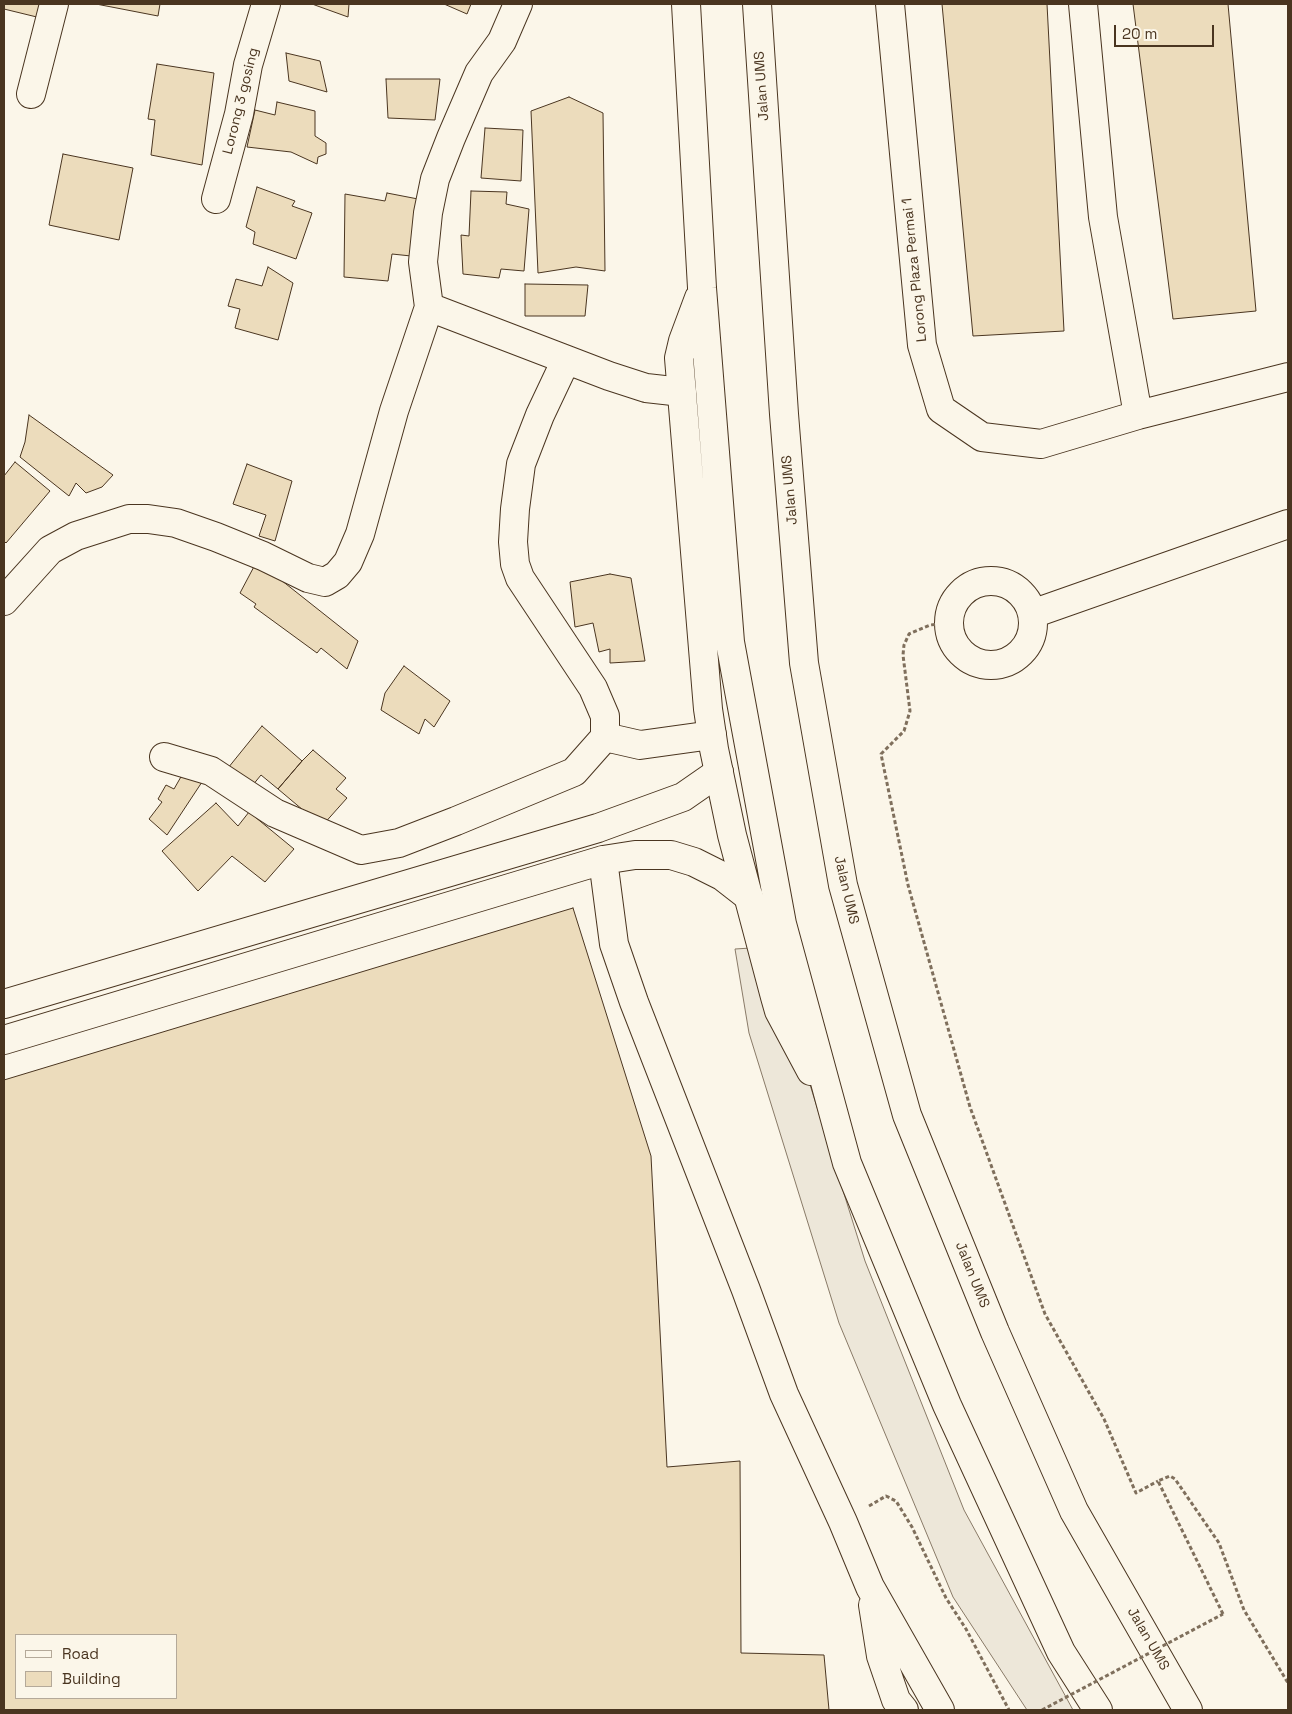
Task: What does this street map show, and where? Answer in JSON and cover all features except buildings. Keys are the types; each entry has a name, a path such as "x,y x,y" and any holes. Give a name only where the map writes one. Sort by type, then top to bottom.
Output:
{"main road":[{"path":"31,94 54,4"},
{"name":"Lorong 3 gosing","path":"216,199 239,114 248,65 266,4"},
{"path":"4,601 50,550 76,536 129,519 148,519 176,523 262,556 308,578 325,582 337,575 348,562 360,534 394,411 429,307 423,262 428,214 435,179 450,138 475,81 502,41 518,4"},
{"path":"686,4 702,288 730,642 782,924 847,1163 947,1405 1061,1652 1098,1710"},
{"name":"Jalan UMS","path":"757,4 783,404 804,663 843,885 907,1115 995,1332 1074,1511 1188,1710"},
{"name":"Lorong Plaza Permai 1","path":"890,4 922,344 941,409 982,437 1042,444 1138,415 1288,377"},
{"path":"1083,4 1103,217 1138,415"},
{"path":"702,288 683,341 679,358 707,699 712,735 732,835 779,1012 833,1112"},
{"path":"429,307 566,360 646,388 682,392"},
{"path":"164,757 211,771 275,813 361,850 400,843 456,822 574,772 605,737 605,716 593,688 520,578 515,564 513,542 521,464 540,415 566,360"},
{"path":"1032,614 1288,524"},
{"path":"993,580 1006,583 1019,590 1027,601 1032,614 1033,628 1029,642 1020,653 1009,661 995,665 982,664 968,659 958,649 951,637 948,623 951,609 957,597 979,581 993,580"},
{"path":"605,737 640,745 712,735"},
{"path":"4,1004 598,828 683,797 719,772"},
{"path":"4,1040 603,860 635,854 671,855 694,862 722,876 749,897"},
{"path":"603,860 614,944 634,1002 746,1290 784,1394 843,1522 870,1587 940,1710"},
{"path":"870,1587 881,1656 896,1700 904,1710"}],"path":[{"path":"948,623 930,625 909,634 904,645 903,655 910,711 904,731 881,754 908,885 970,1107 1045,1314 1104,1419 1136,1493 1170,1476 1175,1479 1219,1543 1244,1610 1288,1683"},
{"path":"1042,1710 1223,1614 1158,1481"},
{"path":"843,1522 886,1496 896,1501 912,1527 946,1598 966,1629 1009,1710"}],"shaded area":[{"path":"767,947 865,1261 964,1510 1073,1710 1027,1710 953,1597 839,1323 749,1033 735,949"}]}
